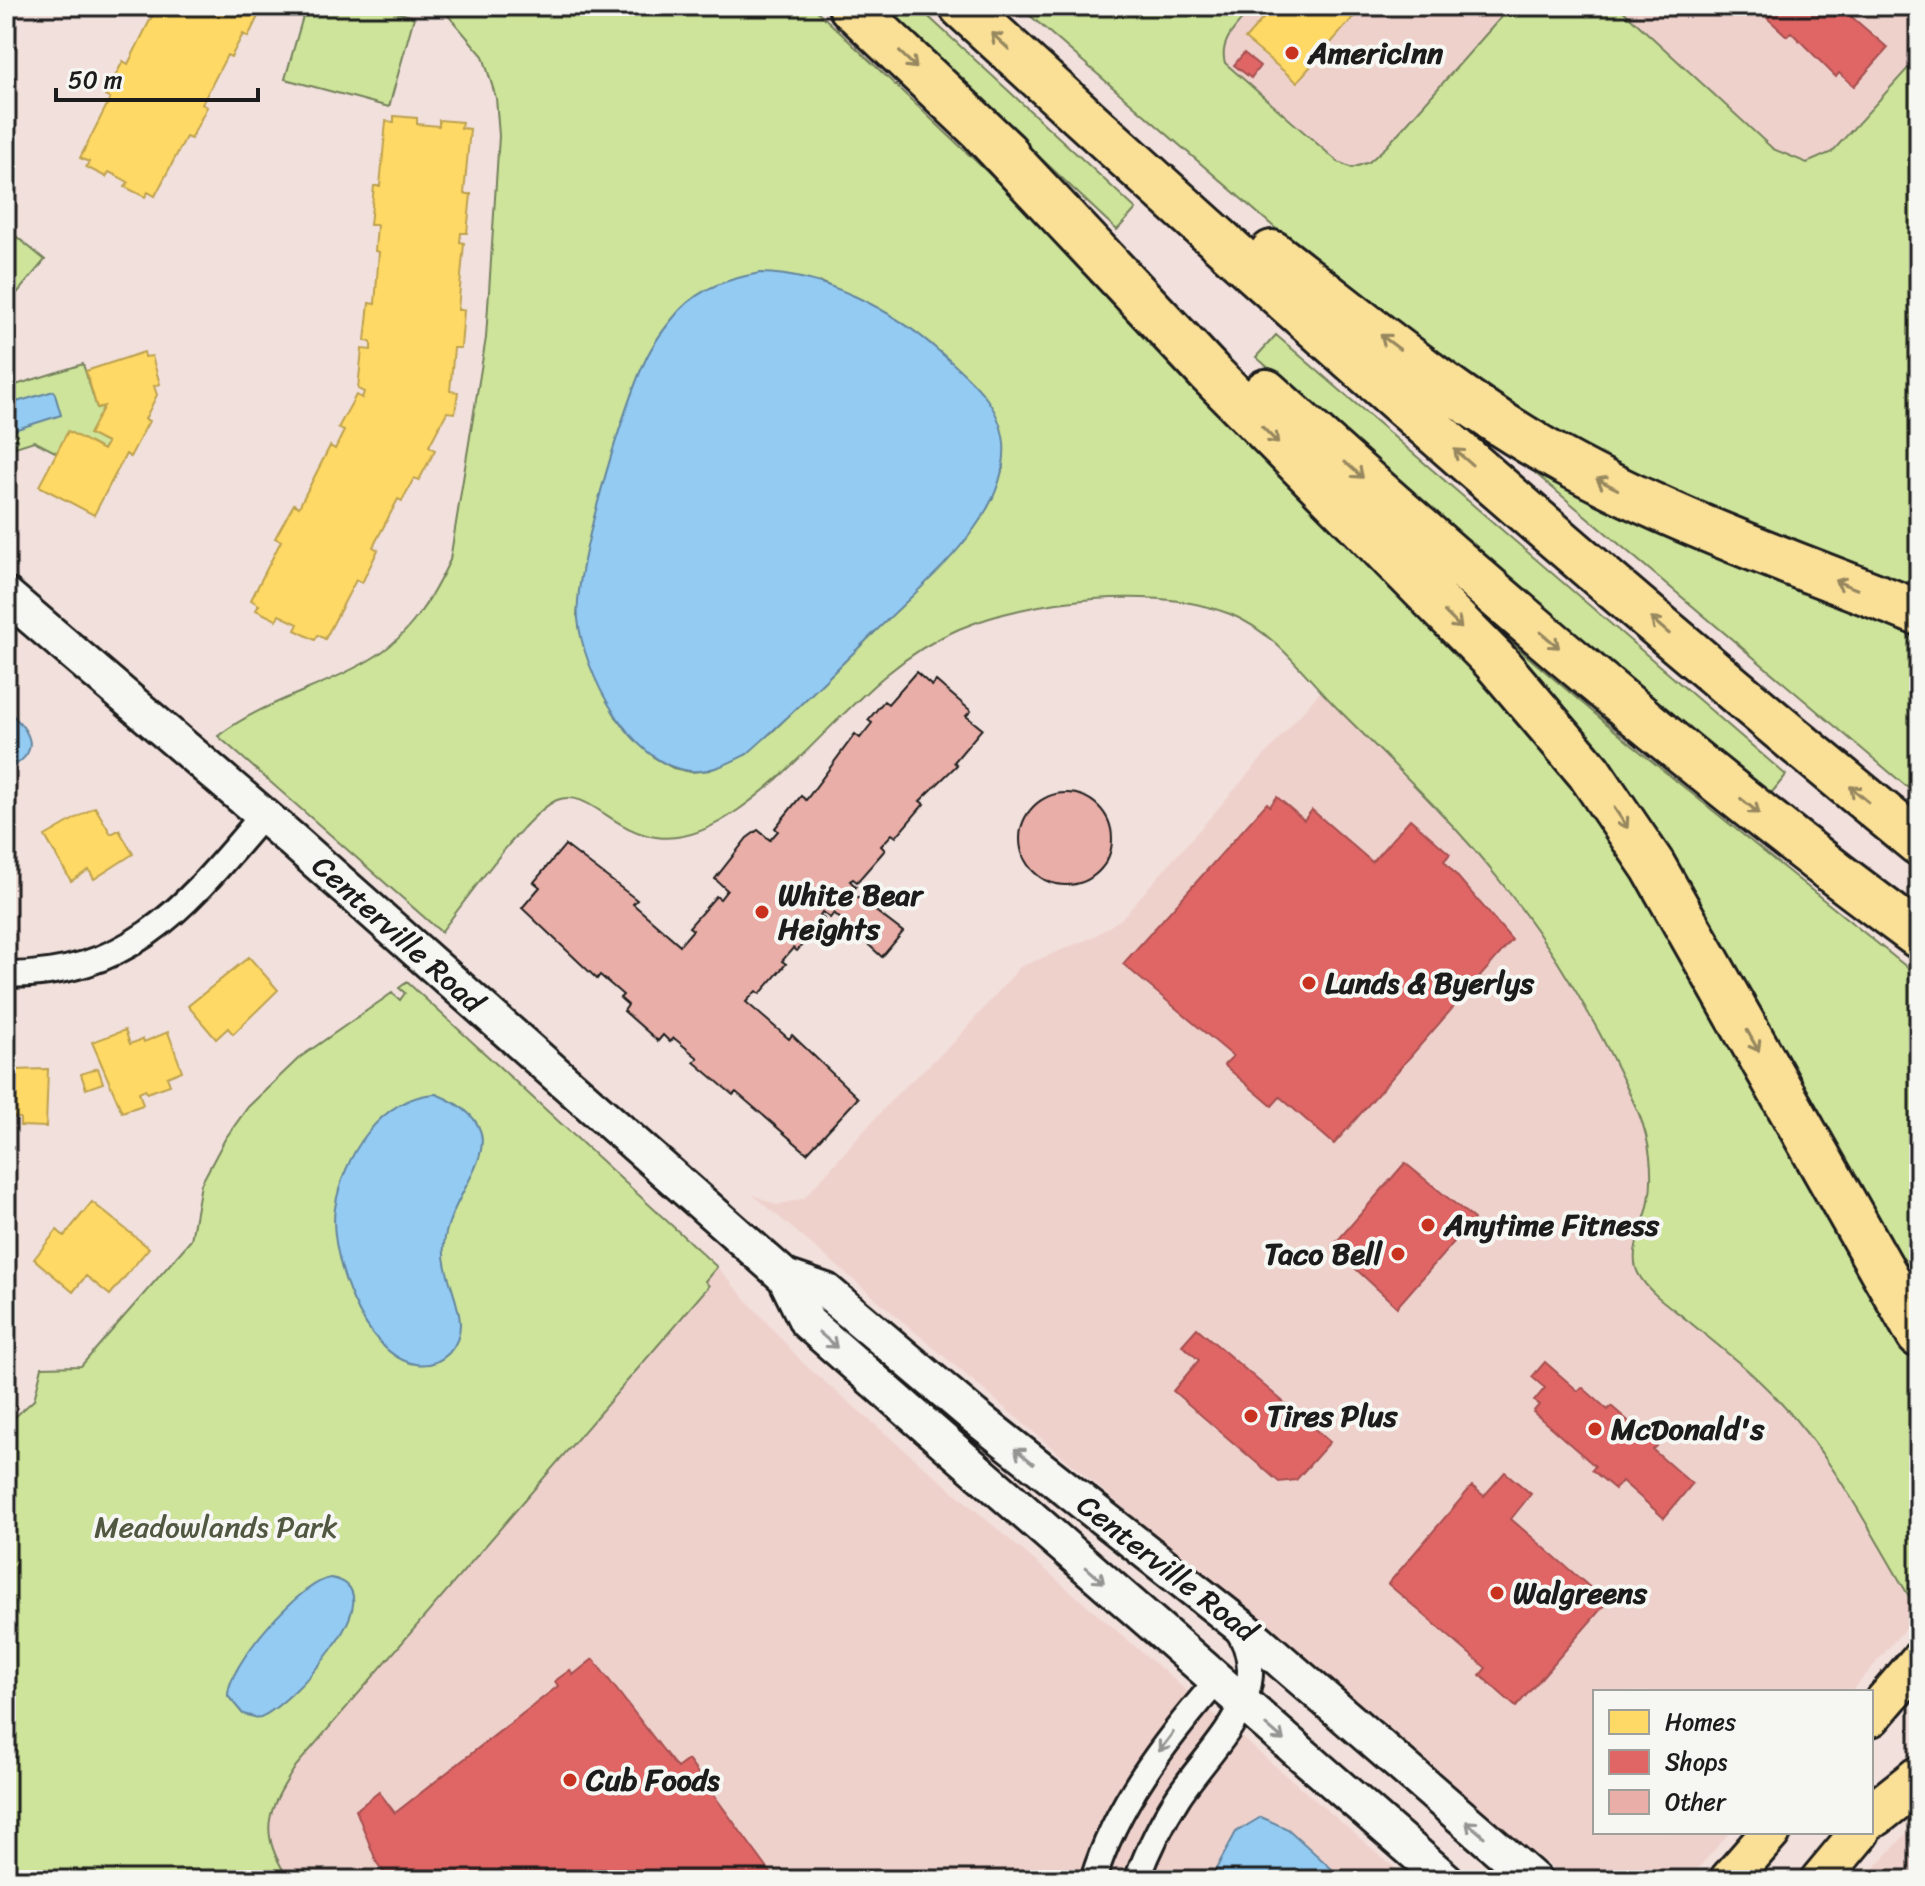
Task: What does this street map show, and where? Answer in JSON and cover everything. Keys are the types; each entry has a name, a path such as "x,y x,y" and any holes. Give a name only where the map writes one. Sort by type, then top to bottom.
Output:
{"highway":[{"path":"851,6 985,134 1269,395 1442,547 1821,864 1919,936"},
{"path":"962,6 1494,484 1919,843"},
{"path":"1038,76 1433,376 1520,436 1597,479 1666,512 1919,613"},
{"path":"985,134 1209,372 1494,660 1581,762 1653,866 1919,1335"},
{"path":"1873,1818 1919,1779"}],"main road":[{"name":"Centerville Road","path":"6,595 263,815 785,1277 807,1322 1446,1880"},
{"name":"Centerville Road","path":"785,1277 826,1291 974,1416 1225,1613 1534,1880"},
{"path":"1873,1715 1919,1661"},
{"path":"1873,1816 1919,1761"},
{"path":"1729,1880 1769,1834"},
{"path":"1820,1880 1858,1834"}],"street":[{"path":"6,975 75,968 103,960 143,938 179,910 263,815"},
{"path":"1137,1880 1176,1800 1244,1706 1249,1690 1250,1659 1240,1634 1225,1613"},
{"path":"1093,1880 1108,1840 1139,1781 1216,1682"}],"shaded area":[{"path":"1050,6 1919,6 1919,548"},
{"path":"1397,604 1919,1612 1853,1690 1593,1690 1593,1834 1728,1834 1688,1880 1570,1880 1523,1846 753,1195 777,1205 804,1198 896,1095 954,1042 1020,967 1093,937 1121,919"},
{"path":"717,1267 804,1364 1409,1880 283,1880 240,1821"},
{"path":"1919,1820 1919,1880 1864,1880 1880,1862"}],"green space":[{"path":"306,6 374,6 414,17 389,107 285,79"},
{"path":"440,6 812,6 1057,238 1448,634 1604,822 1919,1367 1919,1613 1837,1476 1800,1425 1757,1379 1661,1300 1639,1275 1636,1248 1647,1210 1651,1179 1646,1135 1611,1055 1543,939 1485,862 1444,817 1288,655 1246,622 1200,605 1131,598 1057,603 989,618 959,629 927,645 898,666 870,688 766,788 738,810 702,830 672,838 646,835 573,798 557,800 544,808 513,840 441,932 218,736 255,713 333,679 385,650 418,616 450,560 486,338 499,136 496,98 483,56","holes":["821,282 898,321 932,345 1003,468 983,516 926,582 771,733 710,770 691,772 673,768 655,758 616,717 577,615 584,563 612,461"]},
{"path":"880,6 917,6 1136,209 1117,230"},
{"path":"1019,6 1254,6 1227,39 1225,63 1338,162 1352,168 1369,162 1386,147 1511,6 1618,6 1773,149 1807,163 1832,152 1919,56 1919,601 1567,451 1312,260"},
{"path":"6,228 45,260 13,298 6,292"},
{"path":"1276,335 1786,775 1769,796 1517,585 1256,357"},
{"path":"83,364 97,408 104,406 90,434 107,443 103,450 57,453 34,441 6,450 6,388"},
{"path":"1537,470 1919,634 1919,797 1536,474"},
{"path":"1472,609 1627,741 1919,977 1919,1300"},
{"name":"Meadowlands Park","path":"407,982 717,1267 705,1281 709,1286 296,1766 278,1797 270,1822 273,1848 289,1880 6,1880 6,1425 34,1400 42,1367 81,1366 191,1240 201,1184 225,1139 248,1107 299,1058 392,993 400,1000 405,993 399,988"}],"water":[{"path":"760,273 784,275 832,287 879,308 921,336 972,381 989,403 1001,428 1003,463 996,491 987,509 934,576 747,754 712,769 690,771 668,765 648,752 614,713 600,689 589,664 578,619 583,565 613,450 636,383 652,348 679,311 697,296 727,281"},
{"path":"54,391 61,415 14,430 6,405"},
{"path":"6,709 22,725 30,741 26,756 6,770"},
{"path":"436,1094 464,1109 478,1125 482,1143 478,1161 449,1222 444,1244 447,1273 459,1314 457,1341 442,1359 429,1364 416,1364 397,1357 380,1343 353,1300 337,1250 335,1208 346,1169 368,1133 398,1106"},
{"path":"331,1578 349,1587 353,1604 346,1625 331,1650 312,1673 272,1710 258,1718 243,1714 228,1696 239,1665 285,1609 302,1593"},
{"path":"1261,1817 1288,1829 1344,1880 1210,1880 1236,1832"}],"building: Homes":[{"path":"157,6 263,6 248,37 243,34 231,57 227,55 202,104 207,107 191,139 186,137 155,196 148,192 145,197 125,187 128,182 119,177 109,172 106,177 86,167 89,162 80,158 110,99 105,96 123,61 128,64"},
{"name":"AmericInn","path":"1274,6 1363,6 1297,82 1245,39"},
{"path":"394,116 417,118 417,124 439,126 439,120 462,122 461,128 470,129 464,194 471,194 467,233 461,233 460,242 464,243 458,310 464,310 461,348 454,348 450,391 458,392 455,413 447,412 429,446 435,450 419,480 414,478 402,501 398,499 373,547 378,550 362,583 356,580 325,639 318,635 315,640 295,630 298,624 279,615 276,620 256,610 259,605 251,600 281,541 275,538 294,504 299,507 330,446 335,449 344,431 338,428 356,395 362,398 364,392 358,389 362,349 371,350 371,342 365,341 369,303 375,304 379,252 375,251 377,225 370,225 374,186 380,186 386,121 394,122"},
{"path":"144,352 145,357 152,356 160,384 154,386 157,395 145,419 149,421 130,457 126,454 94,515 39,486 68,431 103,450 107,443 89,434 104,406 97,408 86,371"},
{"path":"95,807 111,834 119,830 133,854 94,879 89,870 71,881 45,836"},
{"path":"249,957 278,990 233,1034 228,1028 216,1039 188,1006"},
{"path":"125,1030 130,1044 168,1032 182,1071 167,1077 170,1085 147,1093 145,1089 139,1092 143,1105 122,1112 92,1042"},
{"path":"6,1066 12,1066 12,1070 48,1069 46,1127 20,1126 20,1118 6,1117"},
{"path":"98,1068 103,1083 86,1089 81,1074"},
{"path":"92,1202 149,1248 110,1295 86,1276 73,1292 34,1259 57,1230 64,1236"},
{"path":"6,1212 14,1212 9,1262 6,1262"}],"building: Shops":[{"path":"1762,6 1839,6 1888,48 1854,86 1839,73 1836,77 1791,32 1787,36 1767,18 1771,14"},
{"path":"1244,53 1260,66 1251,78 1234,65"},
{"name":"Lunds & Byerlys","path":"1277,797 1304,820 1312,810 1372,862 1410,819 1450,854 1444,861 1512,940 1334,1144 1280,1097 1272,1106 1224,1065 1233,1056 1123,964 1267,803 1270,806"},
{"path":"1405,1163 1474,1219 1397,1307 1332,1247"},
{"name":"Tires Plus","path":"1197,1328 1330,1442 1296,1480 1279,1482 1173,1391 1199,1360 1182,1345"},
{"name":"McDonald's","path":"1545,1362 1578,1391 1582,1387 1608,1410 1611,1406 1657,1446 1653,1450 1692,1484 1664,1518 1622,1481 1615,1489 1592,1470 1595,1466 1533,1412 1539,1405 1534,1401 1545,1388 1532,1377"},
{"name":"Walgreens","path":"1505,1472 1531,1494 1511,1519 1607,1602 1516,1707 1480,1675 1486,1668 1388,1584 1472,1486 1484,1496"},
{"name":"Cub Foods","path":"593,1659 677,1768 688,1760 776,1880 389,1880 377,1863 356,1810 379,1792 395,1813 558,1686 555,1681 570,1670 573,1675"}],"building: Other":[{"name":"White Bear Heights","path":"916,672 932,686 936,681 971,711 966,716 982,729 954,762 957,765 920,801 924,804 896,837 892,834 881,846 885,850 857,882 853,879 850,881 856,887 852,893 903,932 882,957 834,913 830,918 822,912 820,915 824,919 797,951 793,948 782,961 786,964 760,994 756,991 746,1002 789,1039 792,1035 858,1098 807,1153 736,1092 733,1095 694,1062 698,1058 674,1038 670,1042 663,1035 658,1041 624,1011 628,1005 620,998 623,995 600,975 597,979 522,908 540,887 534,882 565,845 637,900 633,904 680,945 693,930 689,927 716,896 720,899 727,890 715,879 747,838 758,830 770,840 778,831 775,828 801,796 806,800 855,734 860,738 872,723 868,720 884,701 888,704"},
{"path":"1066,793 1084,796 1099,806 1109,821 1112,839 1109,857 1099,872 1084,882 1066,885 1048,882 1033,872 1023,857 1020,839 1023,821 1033,806 1048,796"}],"place":[{"name":"AmericInn","path":"1292,53"},
{"name":"White Bear Heights","path":"762,912"},
{"name":"Lunds & Byerlys","path":"1309,983"},
{"name":"Anytime Fitness","path":"1428,1225"},
{"name":"Taco Bell","path":"1398,1254"},
{"name":"Tires Plus","path":"1251,1416"},
{"name":"McDonald's","path":"1595,1429"},
{"name":"Walgreens","path":"1497,1593"},
{"name":"Cub Foods","path":"570,1780"}]}
